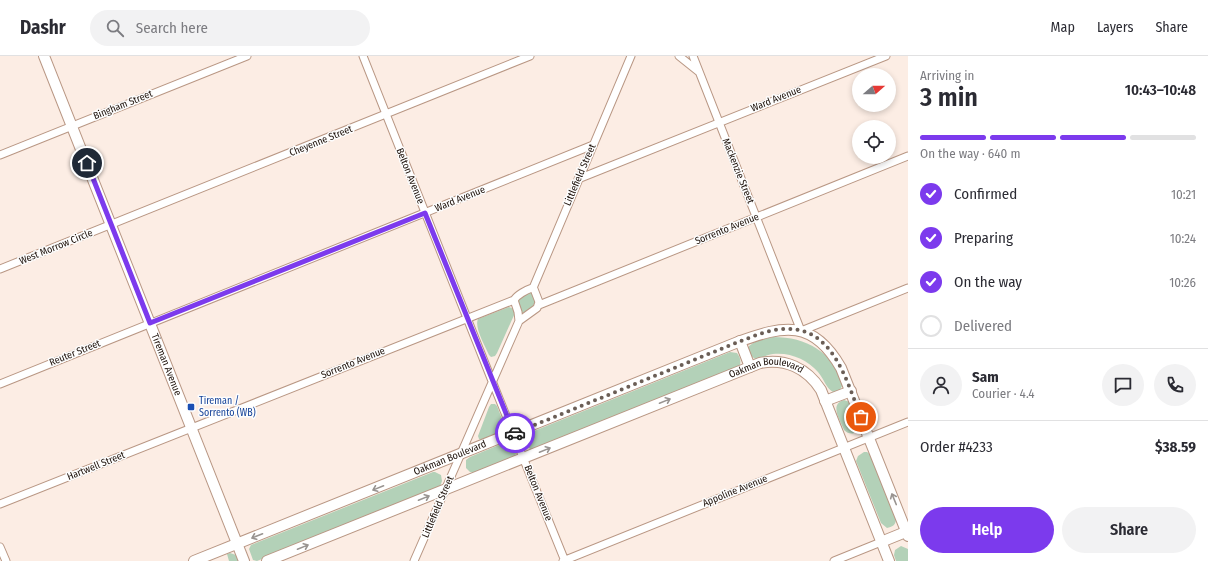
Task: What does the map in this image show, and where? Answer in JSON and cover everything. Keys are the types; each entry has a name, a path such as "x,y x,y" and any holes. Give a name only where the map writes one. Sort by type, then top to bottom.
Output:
{"street":[{"name":"Tireman Avenue","path":"44,56 244,561"},
{"name":"Bingham Street","path":"0,155 247,56"},
{"name":"Belton Avenue","path":"363,56 564,561"},
{"name":"Cheyenne Street","path":"112,225 530,56"},
{"name":"Littlefield Street","path":"533,288 630,59 634,56"},
{"path":"679,56 699,72"},
{"name":"Mackenzie Street","path":"693,56 801,331"},
{"name":"Ward Avenue","path":"578,179 886,56"},
{"name":"Ward Avenue","path":"150,323 593,145"},
{"name":"Sorrento Avenue","path":"519,320 543,303 908,156"},
{"name":"West Morrow Circle","path":"0,269 112,225"},
{"path":"533,288 543,303"},
{"name":"Sorrento Avenue","path":"192,428 514,300 516,296 533,288"},
{"path":"801,331 908,288"},
{"path":"514,300 519,320"},
{"name":"Littlefield Street","path":"414,561 519,320"},
{"name":"Reuter Street","path":"0,384 150,323"},
{"name":"Oakman Boulevard","path":"194,561 740,341 776,330 790,329 801,331 817,338 830,350 841,368 908,533"},
{"path":"740,341 750,367"},
{"name":"Oakman Boulevard","path":"267,561 760,363 772,361 783,362 806,372 821,390 889,561"},
{"path":"825,401 851,391"},
{"name":"Appoline Avenue","path":"564,561 908,422"},
{"name":"Hartwell Street","path":"0,504 192,428"},
{"path":"834,561 908,533"},
{"path":"0,547 6,561"}],"green space":[{"path":"529,291 532,292 536,299 533,306 529,310 522,313 517,300"},
{"path":"509,307 514,309 515,313 497,353 495,356 491,357 477,327 478,319"},
{"path":"773,337 797,340 817,348 832,363 838,373 843,384 840,390 833,392 814,368 798,358 786,354 771,354 755,359 749,354 749,346 754,342"},
{"path":"730,352 737,353 740,359 740,365 534,449 530,449 525,444 525,438 529,433"},
{"path":"844,400 850,402 860,427 855,433 851,434 846,432 838,417 836,409 837,405"},
{"path":"491,404 495,404 497,406 506,429 504,432 482,440 479,439 478,436"},
{"path":"506,442 511,443 515,447 516,454 513,457 474,473 470,472 466,468 466,460 470,457"},
{"path":"864,452 871,455 896,519 891,527 887,528 881,523 856,461 858,456"},
{"path":"433,472 441,475 442,481 440,487 257,561 253,560 249,549 251,545"},
{"path":"901,546 908,549 908,561 896,561 894,555 895,550"},
{"path":"230,553 236,555 239,561 229,561 227,554"}],"way so far":[{"path":"515,433 756,335 783,329 797,330 809,334 817,338 830,350 841,368 861,417"}],"place":[{"name":"Tireman / Sorrento (WB)","path":"191,407"}],"route":[{"path":"87,163 150,323 425,213 492,380 515,433"}]}
